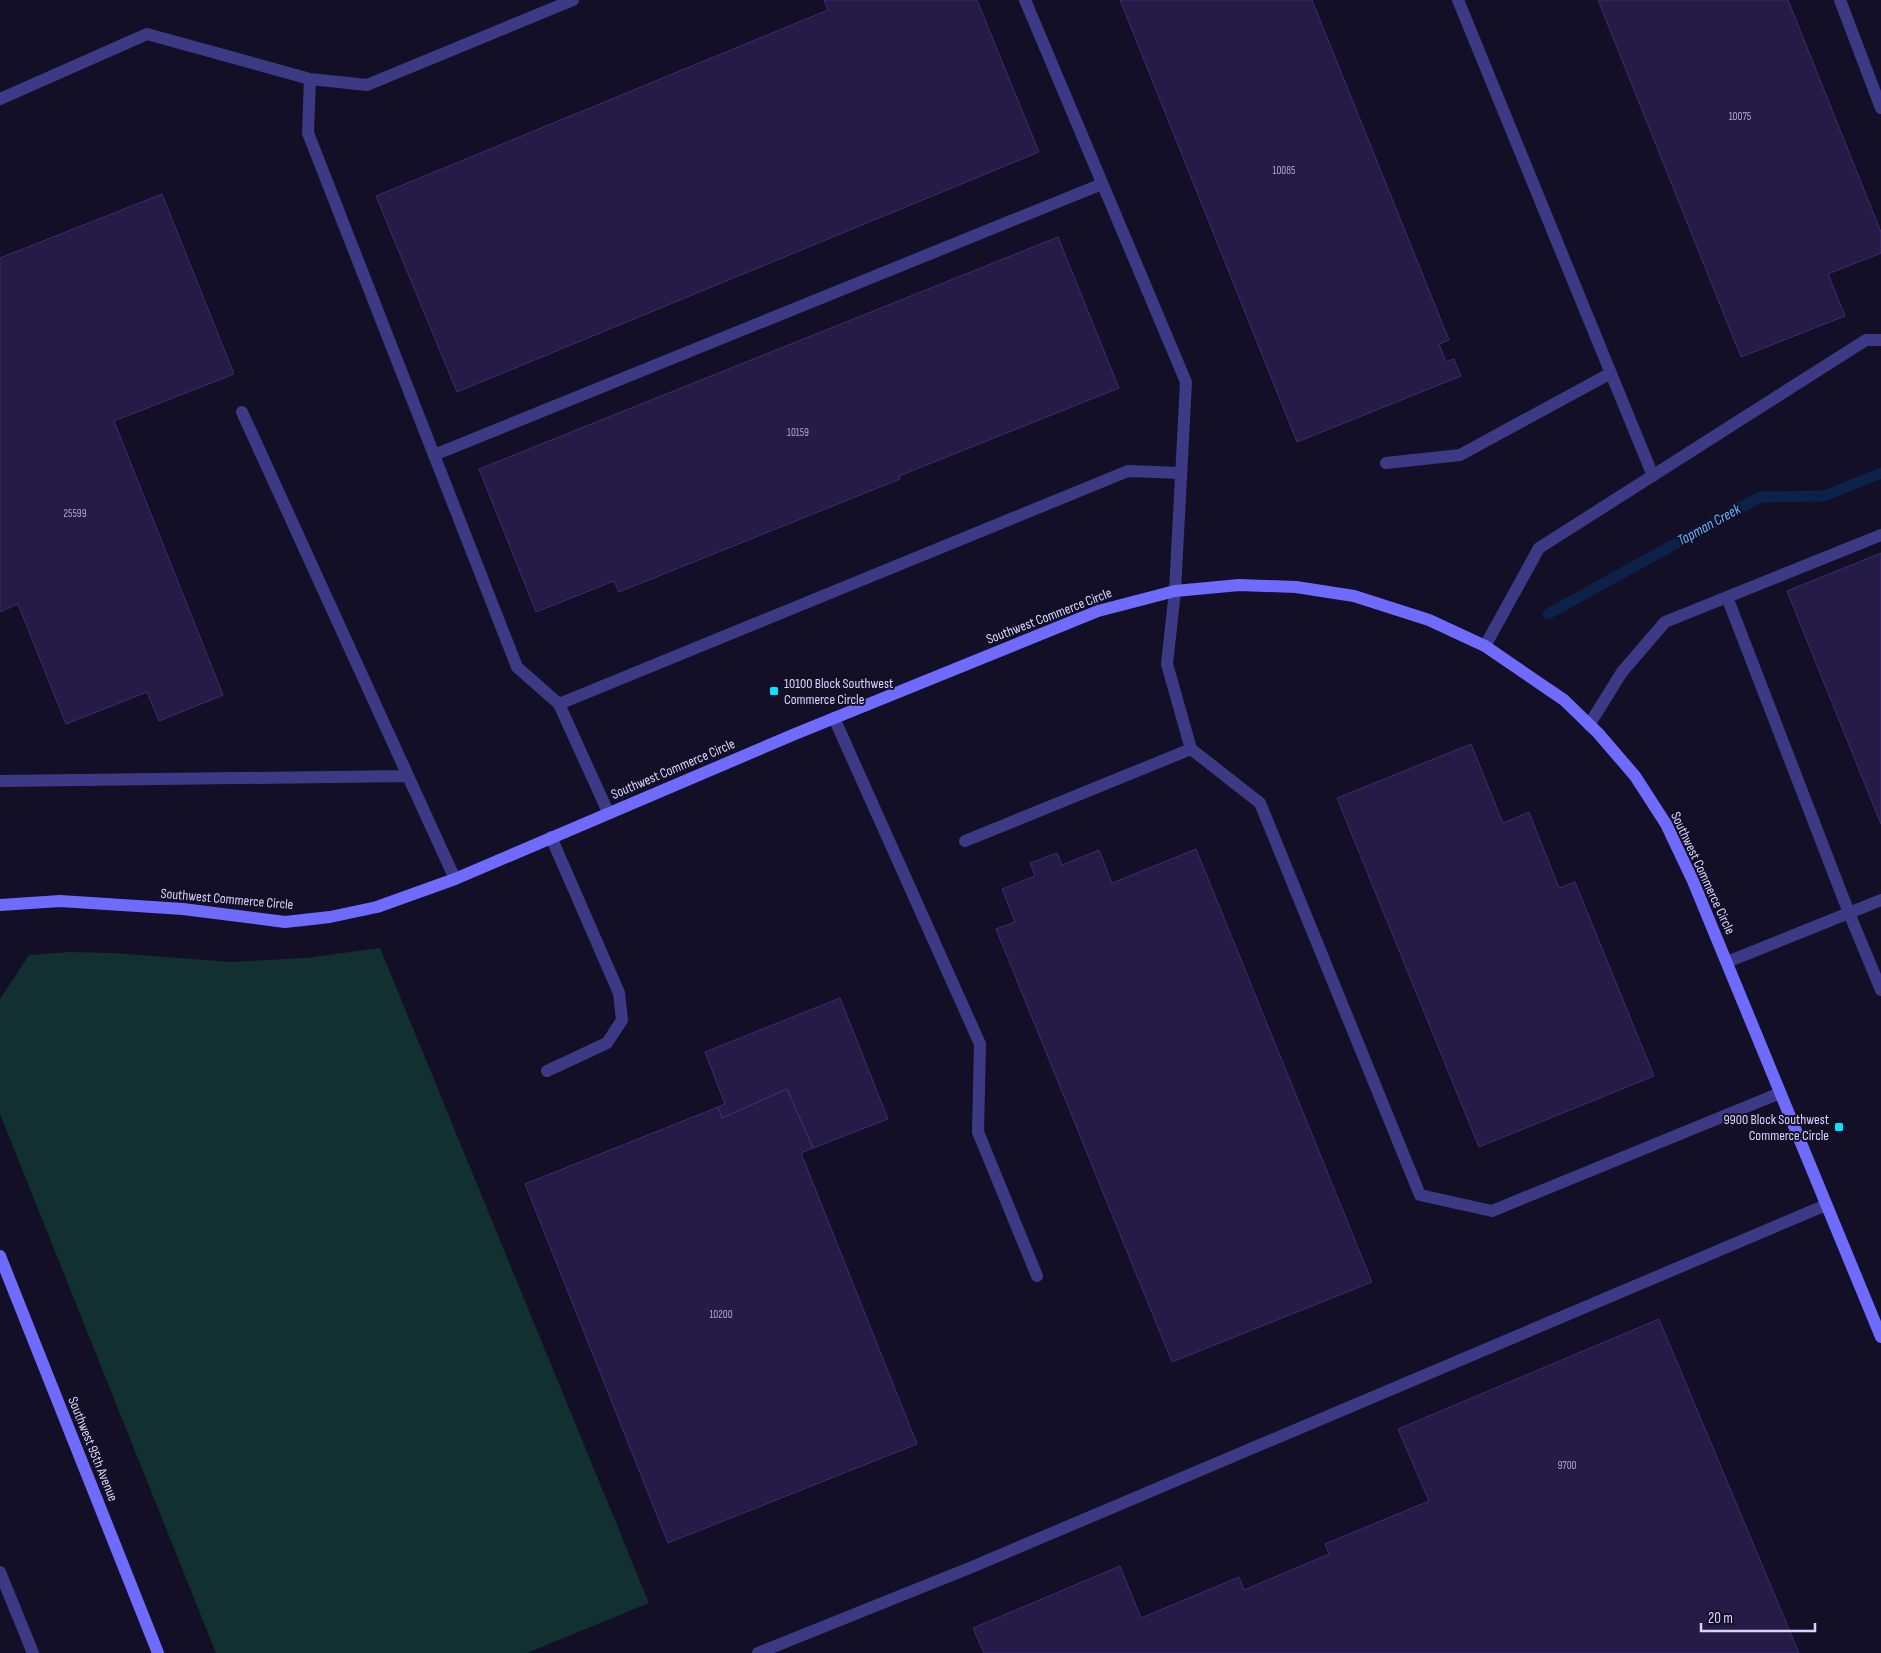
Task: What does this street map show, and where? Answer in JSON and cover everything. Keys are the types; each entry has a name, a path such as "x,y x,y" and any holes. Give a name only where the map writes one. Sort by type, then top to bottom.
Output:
{"street":[{"name":"Southwest Commerce Circle","path":"0,905 60,901 183,909 285,922 330,917 377,907 455,879 608,812 1098,611 1175,591 1248,585 1296,587 1354,596 1429,620 1486,646 1564,700 1590,725 1635,776 1666,824 1693,881 1826,1205 1877,1316 1881,1337"},
{"name":"Southwest 95th Avenue","path":"0,1256 158,1653"}],"lane":[{"path":"0,99 147,34 310,78 367,85 573,0"},
{"path":"1025,0 1186,382 1175,591 1168,664 1191,750 1260,803 1420,1195 1492,1211 1780,1093"},
{"path":"1458,0 1653,476"},
{"path":"1840,0 1881,108"},
{"path":"310,78 308,133 517,667 560,704 608,812"},
{"path":"434,455 1102,184"},
{"path":"1486,646 1539,548 1866,340 1881,340"},
{"path":"1386,463 1460,455 1611,373"},
{"path":"242,412 455,879"},
{"path":"560,704 1128,471 1181,473"},
{"path":"1590,725 1622,672 1665,622 1881,534"},
{"path":"1727,597 1849,913 1881,990"},
{"path":"834,718 980,1044 978,1132 1037,1276"},
{"path":"965,841 1191,750"},
{"path":"0,781 408,776"},
{"path":"546,1071 607,1043 622,1020 619,993 551,837"},
{"path":"1727,962 1881,900"},
{"path":"758,1653 972,1567 1826,1205"},
{"path":"0,1572 33,1653"}],"green space":[{"path":"380,948 649,1603 527,1653 216,1653 0,1114 0,999 29,955 70,952 114,953 231,962 305,958"}],"building":[{"path":"824,0 977,0 1039,152 457,392 376,196 828,10"},
{"path":"1120,0 1312,0 1449,340 1439,344 1446,362 1454,359 1461,376 1297,442"},
{"path":"1598,0 1788,0 1881,232 1881,253 1828,274 1845,316 1741,357"},
{"path":"162,194 234,374 114,421 223,695 159,721 147,692 66,724 18,604 0,612 0,258"},
{"path":"1058,237 1119,388 899,476 900,479 619,592 614,581 536,612 479,469"},
{"path":"1881,553 1881,824 1787,591"},
{"path":"1471,744 1503,823 1529,812 1559,888 1575,882 1654,1076 1479,1147 1337,798"},
{"path":"1196,849 1372,1282 1172,1362 996,929 1015,922 1002,889 1035,876 1030,863 1057,853 1062,865 1099,850 1112,883"},
{"path":"840,998 888,1119 813,1148 787,1089 722,1118 718,1107 725,1104 705,1052"},
{"path":"787,1089 813,1148 801,1153 917,1444 668,1543 525,1184 718,1107 722,1118"},
{"path":"1659,1319 1799,1653 984,1653 973,1628 1120,1566 1141,1618 1239,1577 1244,1590 1329,1554 1325,1544 1429,1501 1398,1429"}],"waterway":[{"name":"Tapman Creek","path":"1548,614 1760,497 1824,496 1881,473"}],"place":[{"name":"10100 Block Southwest Commerce Circle","path":"774,691"},
{"name":"9900 Block Southwest Commerce Circle","path":"1839,1127"}]}
